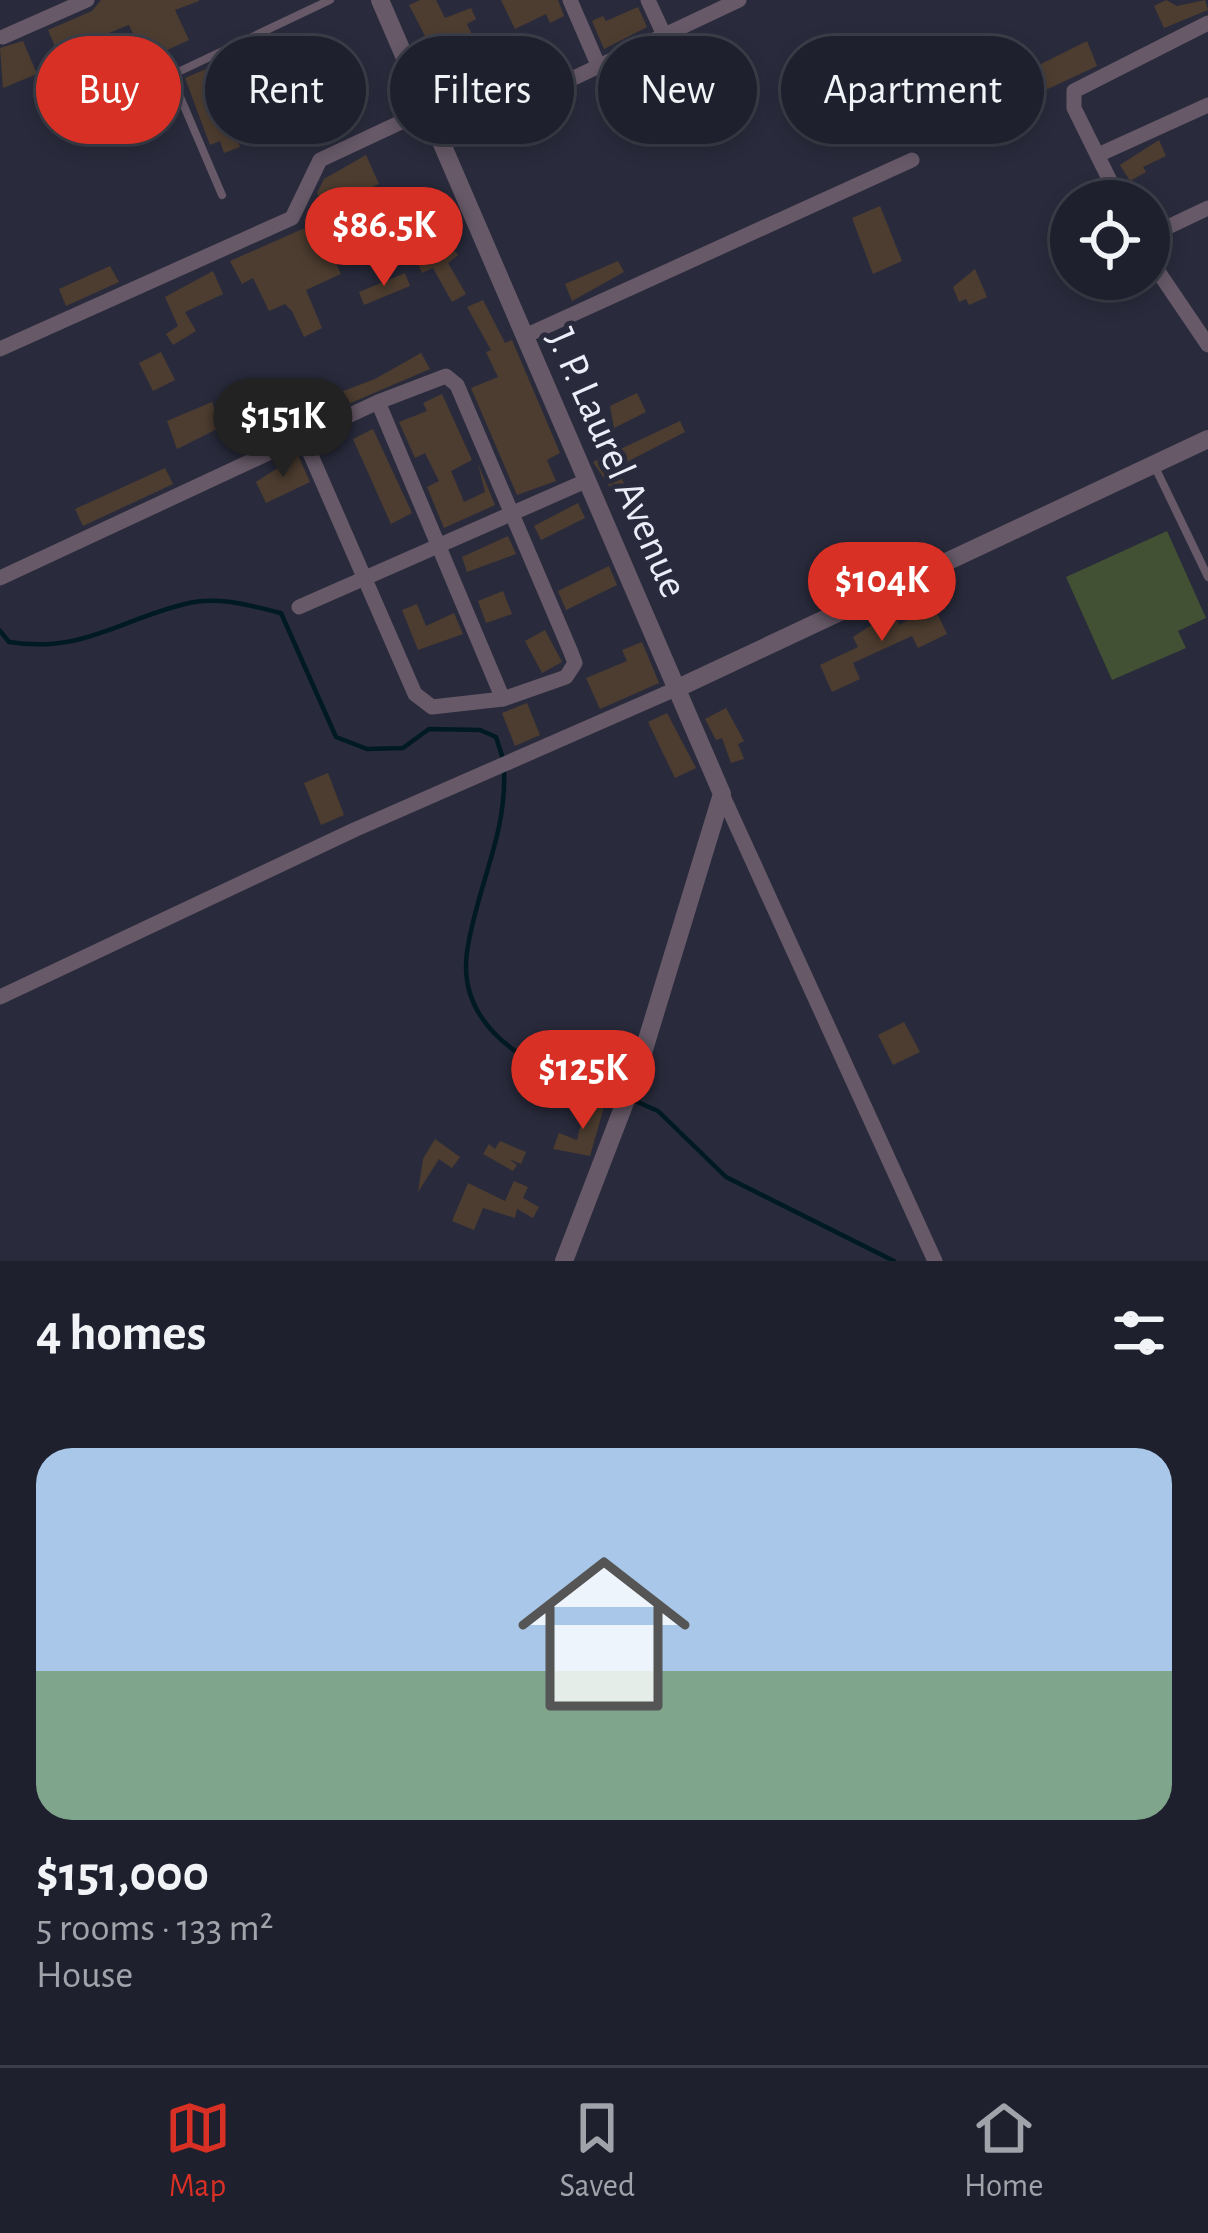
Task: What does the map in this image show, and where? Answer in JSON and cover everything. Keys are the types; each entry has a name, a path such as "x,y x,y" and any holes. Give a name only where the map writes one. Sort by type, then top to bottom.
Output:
{"street":[{"path":"3,37 87,0"},
{"name":"J. P. Laurel Avenue","path":"380,0 395,36"},
{"path":"570,0 598,65"},
{"path":"648,0 665,36"},
{"path":"667,36 735,1"},
{"path":"1110,180 1072,102 1074,91 1208,23"},
{"path":"1098,155 1208,105"},
{"path":"0,349 292,218 320,160 390,127"},
{"name":"J. P. Laurel Avenue","path":"441,144 722,794"},
{"path":"525,335 912,160"},
{"path":"1170,226 1208,208"},
{"path":"1170,289 1208,345"},
{"path":"0,578 378,402 432,378 452,378 574,663 566,677 467,707 424,703 407,679 303,437"},
{"path":"378,402 503,699"},
{"path":"0,997 678,688 1208,439"},
{"path":"299,607 588,480"},
{"path":"564,1261 640,1066 722,794"},
{"path":"722,794 935,1261"}],"lane":[{"path":"222,195 178,92 176,73 330,0"},
{"path":"1154,464 1208,577"}],"green space":[{"path":"1167,531 1206,618 1178,631 1186,648 1112,680 1066,577"}],"building":[{"path":"101,0 199,0 175,10 189,40 181,44 181,36 134,36 129,25 101,36 51,36 48,30 92,11"},
{"path":"436,0 445,18 471,8 476,19 467,24 472,36 425,36 409,5"},
{"path":"501,0 558,0 564,16 550,23 546,14 515,29"},
{"path":"1166,0 1177,6 1205,0 1208,10 1164,28 1154,6"},
{"path":"638,7 647,27 629,36 598,36 592,21 603,16 606,21"},
{"path":"23,41 36,74 3,88 0,48"},
{"path":"1087,41 1097,66 1044,91 1044,62"},
{"path":"205,69 205,132 185,78"},
{"path":"1159,140 1166,156 1143,167 1146,172 1132,180 1120,165"},
{"path":"221,144 239,144 240,147 224,153"},
{"path":"366,155 379,184 324,208 317,193 324,179"},
{"path":"442,196 462,225 447,233 439,215 402,232 395,216"},
{"path":"880,206 902,261 873,274 852,218"},
{"path":"314,216 341,274 306,290 322,328 304,337 292,311 285,304 269,311 253,278 242,284 230,261 307,227 304,220"},
{"path":"450,245 458,255 448,263 466,294 452,302 433,268 422,273 415,257 428,251 432,259"},
{"path":"618,261 624,272 572,301 565,284"},
{"path":"110,266 119,282 66,306 59,289"},
{"path":"975,269 987,297 969,305 966,299 959,302 953,287"},
{"path":"213,271 223,294 185,312 196,331 173,345 166,334 178,326 165,297"},
{"path":"405,273 410,286 364,305 359,292"},
{"path":"483,300 505,343 512,340 560,453 547,460 556,481 517,495 471,388 498,377 486,352 491,350 467,307"},
{"path":"161,352 175,380 153,391 139,363"},
{"path":"421,353 430,369 318,417 312,403 375,379"},
{"path":"637,393 646,412 614,428 610,406"},
{"path":"442,394 472,460 451,471 464,502 485,492 478,464 495,505 444,528 427,487 439,481 425,453 415,458 399,422 427,411 423,403"},
{"path":"212,402 221,427 177,449 167,421"},
{"path":"680,421 685,432 617,467 626,488 614,493 593,462"},
{"path":"373,429 412,513 391,524 353,439"},
{"path":"298,455 310,482 266,503 256,482"},
{"path":"165,468 173,484 83,526 75,509"},
{"path":"578,503 585,518 541,540 534,526"},
{"path":"508,536 516,554 467,572 462,557"},
{"path":"609,566 617,585 566,610 558,591"},
{"path":"503,591 512,614 486,623 478,601"},
{"path":"417,604 426,626 454,613 463,634 418,650 402,610"},
{"path":"934,607 947,634 918,648 912,636 853,663 860,679 832,692 820,665 858,647 853,637 894,614 899,625"},
{"path":"545,630 562,662 542,673 525,641"},
{"path":"642,642 659,683 600,709 586,678 627,661 622,650"},
{"path":"527,703 540,735 515,746 502,713"},
{"path":"726,708 744,741 738,744 744,759 731,763 722,738 716,740 705,719"},
{"path":"667,713 696,768 675,778 648,722"},
{"path":"328,773 344,815 321,825 304,783"},
{"path":"904,1022 920,1052 893,1065 878,1035"},
{"path":"587,1098 604,1107 590,1156 553,1149 559,1133 577,1140"},
{"path":"435,1139 460,1157 452,1168 439,1159 418,1192 423,1159"},
{"path":"500,1141 526,1152 521,1164 509,1159 517,1165 513,1171 483,1154 489,1144 495,1149"},
{"path":"514,1181 528,1187 523,1198 539,1207 533,1218 517,1209 515,1218 483,1208 474,1230 452,1221 468,1183 505,1201"}],"waterway":[{"path":"0,631 9,642 59,643 200,601 281,613 336,737 367,749 403,748 429,729 480,730 496,737 503,759"},
{"path":"504,770 501,817 467,952 467,983 477,1009 514,1051 567,1079 622,1096"},
{"path":"633,1100 658,1111 726,1177 894,1261"}]}
